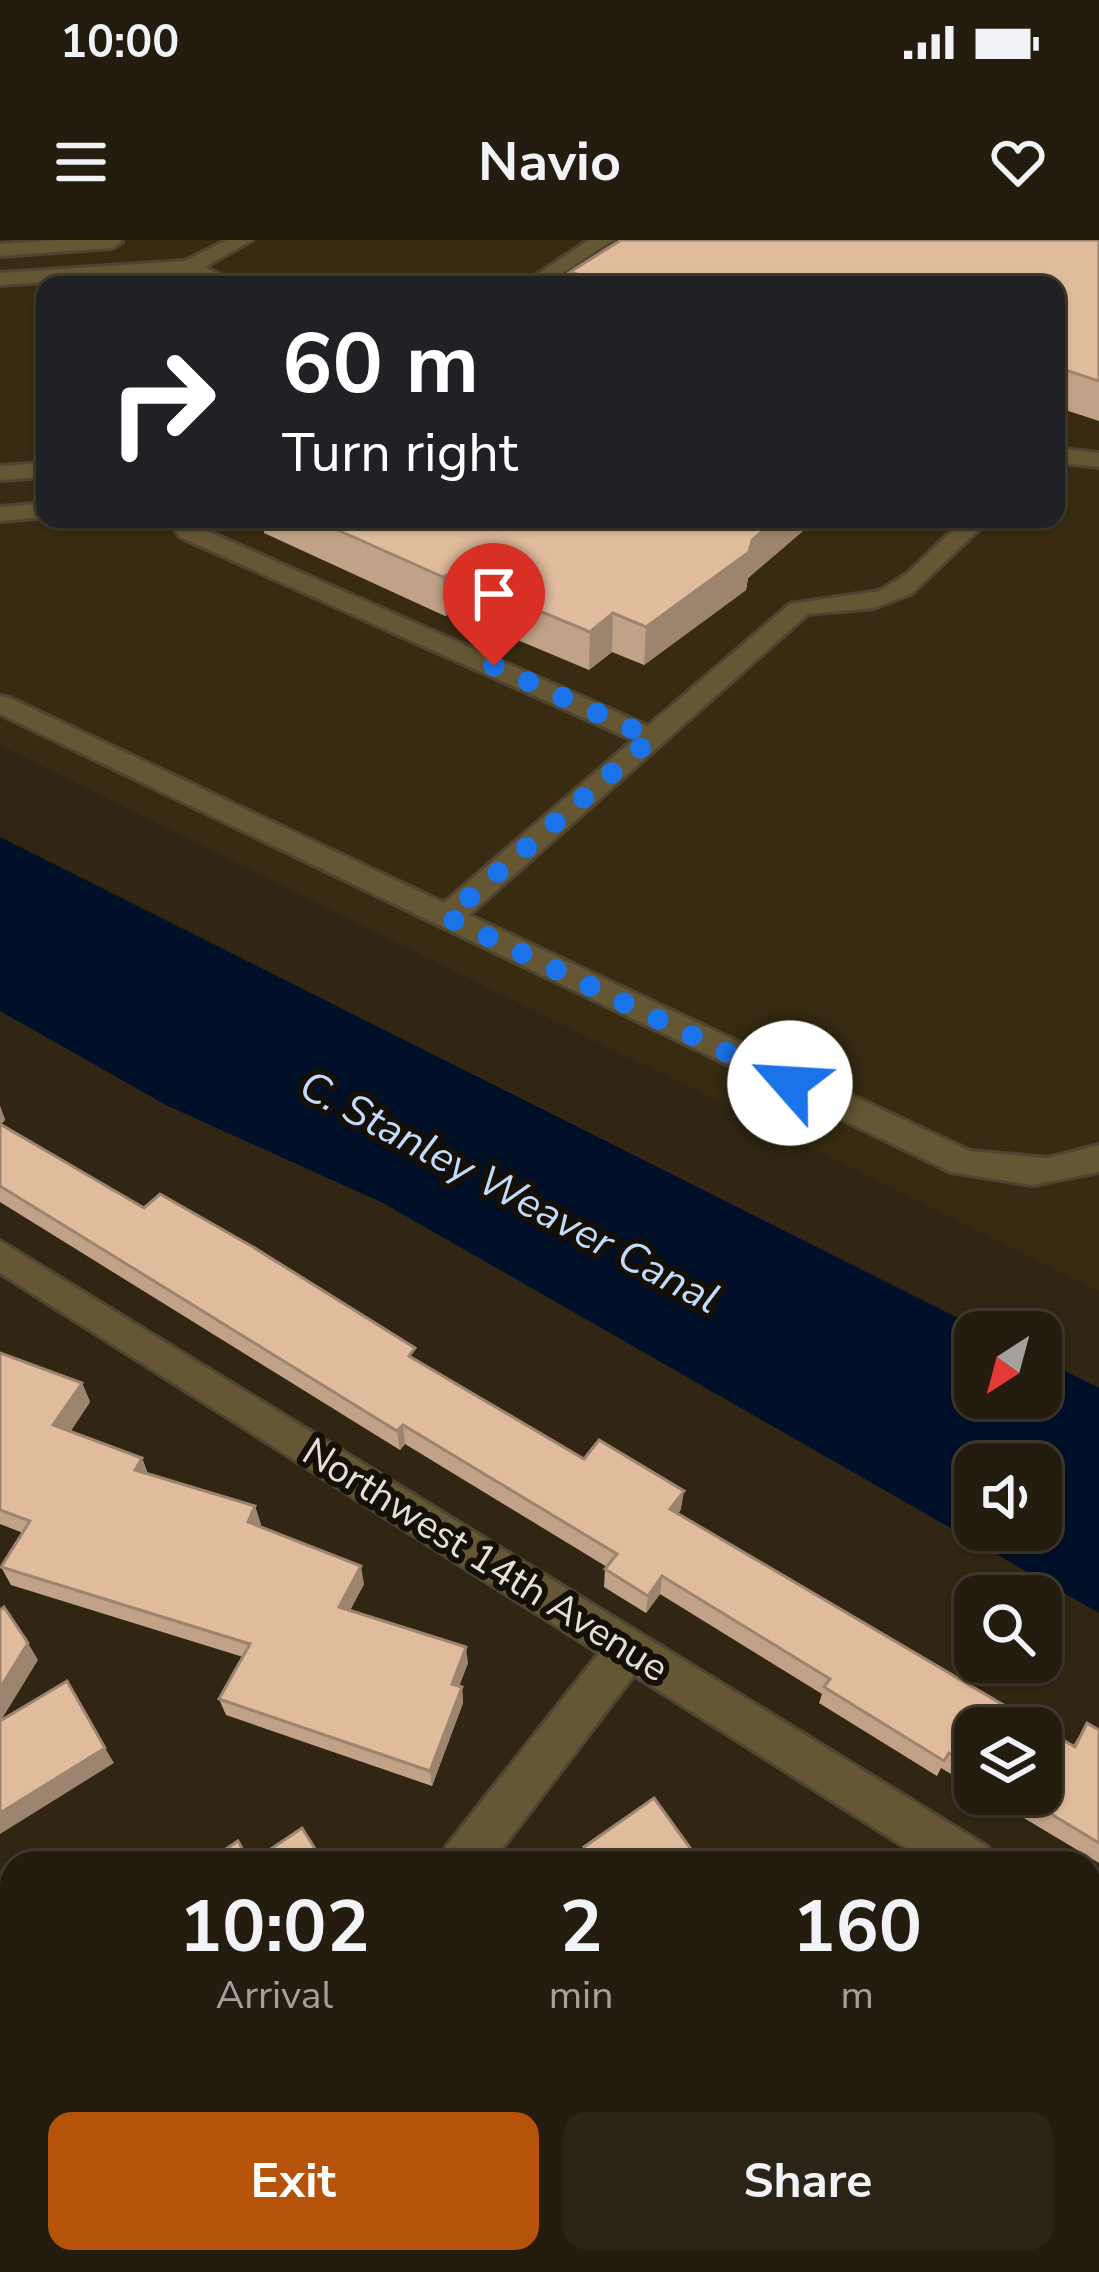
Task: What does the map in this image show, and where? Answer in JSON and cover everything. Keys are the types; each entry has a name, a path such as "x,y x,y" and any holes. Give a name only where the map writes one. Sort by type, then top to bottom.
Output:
{"street":[{"path":"189,268 242,240"},
{"path":"545,276 603,240"},
{"path":"0,250 109,241 126,249 128,270"},
{"path":"0,278 189,268 208,276"},
{"path":"1065,455 1099,460"},
{"path":"0,473 36,471"},
{"path":"0,514 36,511"},
{"path":"186,528 652,738"},
{"path":"447,917 799,609 897,592 968,528"},
{"path":"0,704 963,1163 1021,1174 1064,1172 1099,1158"},
{"name":"Northwest 14th Avenue","path":"0,1255 953,1851"},
{"path":"471,1851 629,1648"}],"shaded area":[{"path":"0,240 1099,240 1099,1291 0,745"}],"water":[{"name":"C. Stanley Weaver Canal","path":"0,837 954,1316 954,1419 1062,1419 1062,1370 1099,1388 1099,1613 1062,1592 1062,1575 1033,1575 991,1551 1062,1551 1062,1443 954,1443 954,1530 383,1203 166,1105 0,1011"}],"building":[{"path":"621,240 1099,240 1099,381 1065,370 1065,276 583,276 570,272"},
{"path":"333,528 766,528 752,540 749,552 646,627 613,613 590,632 451,574 443,577"},
{"path":"0,1124 144,1208 160,1194 415,1348 409,1356 584,1459 599,1440 684,1491 670,1509 954,1676 954,1683 966,1683 1007,1707 954,1707 954,1756 949,1753 944,1761 824,1687 830,1679 662,1576 648,1596 605,1569 617,1554 403,1425 397,1431 0,1186"},
{"path":"0,1353 82,1383 53,1425 142,1458 135,1470 255,1506 248,1522 361,1566 339,1607 466,1647 452,1684 462,1687 430,1771 219,1699 250,1644 1,1567 30,1521 0,1510"},
{"path":"4,1607 28,1643 0,1688 0,1610"},
{"path":"67,1681 105,1748 0,1813 0,1721"},
{"path":"1087,1723 1099,1730 1099,1843 1053,1815 1062,1815 1062,1739 1075,1747"},
{"path":"654,1798 692,1851 587,1851 584,1847"},
{"path":"302,1828 316,1851 268,1851"},
{"path":"238,1841 243,1851 223,1851"}],"route":[{"path":"494,666 652,738 447,917 790,1083"}]}
